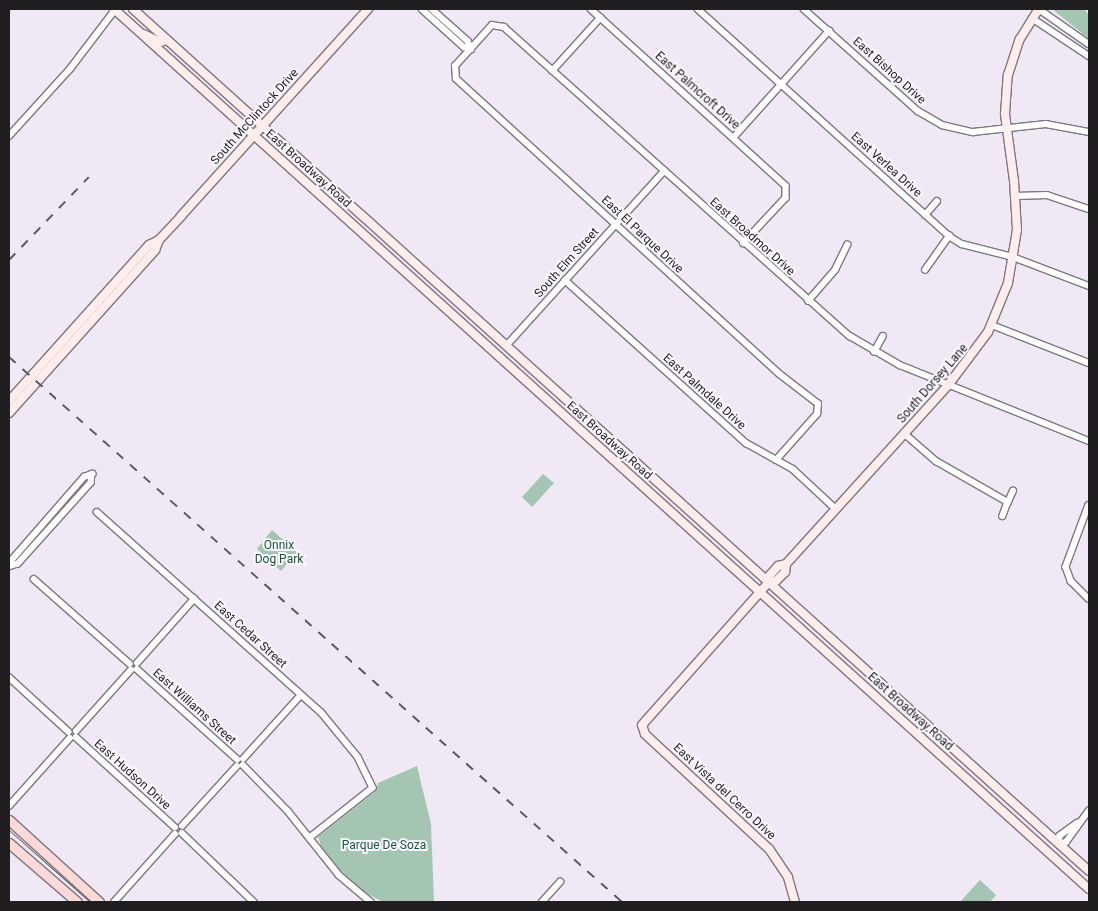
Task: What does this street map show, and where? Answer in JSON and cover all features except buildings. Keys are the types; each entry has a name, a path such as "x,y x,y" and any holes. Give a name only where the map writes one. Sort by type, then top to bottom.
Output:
{"main road":[{"name":"East Broadway Road","path":"115,9 1089,888"},
{"name":"East Broadway Road","path":"133,9 1089,871"},
{"name":"South McClintock Drive","path":"9,414 155,250 159,240 368,9"},
{"name":"South Dorsey Lane","path":"642,730 645,720 760,592 768,582 770,575 778,566 786,564 949,384 973,356 992,324 1006,292 1013,257 1016,196 1006,130 1008,76 1016,48 1039,9"},
{"path":"141,33 160,42 167,40"},
{"path":"379,248 387,238"},
{"name":"South McClintock Drive","path":"9,401 149,245 159,240"},
{"path":"498,355 506,346"},
{"path":"627,472 637,464"},
{"path":"869,690 878,681"},
{"name":"East Vista del Cerro Drive","path":"642,730 759,837 783,868 796,902"},
{"path":"952,764 960,755"},
{"path":"9,820 99,902"},
{"path":"9,843 77,902"},
{"path":"1050,853 1058,844"}],"street":[{"path":"9,136 70,69 115,9"},
{"path":"422,9 464,47 471,49"},
{"path":"432,9 468,42 471,49"},
{"name":"East Palmcroft Drive","path":"591,9 734,138 788,190 744,244"},
{"name":"East Verlea Drive","path":"698,9 950,236 976,249 1013,257 1089,286"},
{"name":"East Bishop Drive","path":"804,9 910,104 934,121 966,131 1006,130 1046,124 1089,132"},
{"path":"1039,9 1089,44"},
{"path":"552,71 600,18"},
{"path":"1032,18 1089,56"},
{"name":"East Broadmor Drive","path":"453,73 455,66 492,25 499,24 808,302 874,352 1089,441"},
{"path":"734,138 829,31"},
{"name":"East El Parque Drive","path":"453,73 819,408 815,416 776,460"},
{"name":"South Elm Street","path":"506,346 664,171"},
{"path":"1016,196 1047,195 1089,209"},
{"path":"925,215 937,201"},
{"path":"925,270 950,236"},
{"path":"808,302 835,270 847,245"},
{"name":"East Palmdale Drive","path":"565,280 746,443 793,470 836,509"},
{"path":"992,324 1089,363"},
{"path":"874,352 883,336"},
{"path":"904,433 936,461 1008,502"},
{"path":"9,563 84,477 92,474 91,483 18,564 9,567"},
{"path":"1003,516 1013,490"},
{"path":"1089,505 1069,557 1067,572 1074,585 1089,599"},
{"name":"East Cedar Street","path":"97,512 302,694 340,733 358,757 373,788 310,838"},
{"name":"East Williams Street","path":"34,579 240,762 310,838 339,875 370,902"},
{"path":"9,806 194,599"},
{"name":"East Hudson Drive","path":"9,677 179,830 254,902"},
{"path":"114,902 302,694"},
{"path":"1058,844 1066,842 1089,810"},
{"path":"542,902 560,882"}],"green space":[{"path":"1052,9 1084,9 1089,15 1089,39"},
{"path":"543,474 554,483 532,507 522,497"},
{"name":"Onnix Dog Park","path":"272,530 297,552 281,571 257,549"},
{"name":"Parque De Soza","path":"417,766 431,824 434,902 383,902 362,891 340,870 321,846 318,837 376,791 378,783"},
{"path":"980,880 996,895 990,902 960,902"}],"tram line":[{"path":"9,830 90,902"}],"railway":[{"path":"9,260 89,177"},
{"path":"9,357 622,902"}]}
